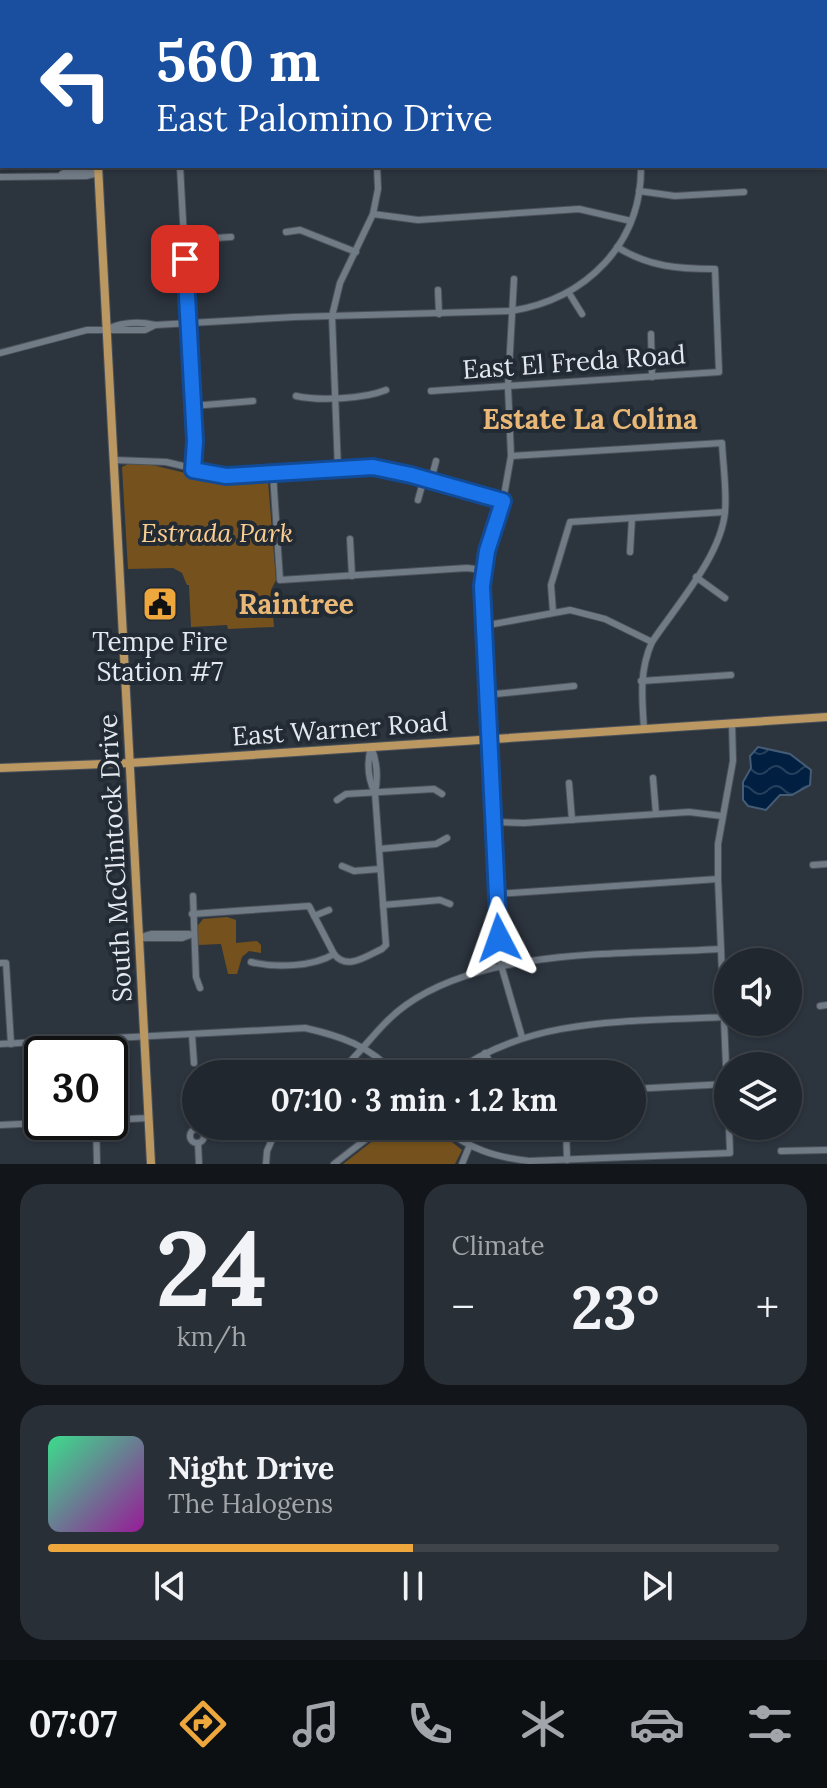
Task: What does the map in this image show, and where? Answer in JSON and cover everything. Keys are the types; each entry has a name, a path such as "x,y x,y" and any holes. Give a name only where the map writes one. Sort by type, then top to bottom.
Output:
{"main road":[{"name":"South McClintock Drive","path":"98,170 151,1164"},
{"name":"East Warner Road","path":"0,768 130,763 827,717"}],"street":[{"path":"180,168 195,441 193,470"},
{"path":"338,470 332,316 340,283 373,214 378,189 377,168"},
{"path":"0,353 119,324 511,311 543,305 569,293 593,276 617,247 631,221 641,168"},
{"path":"0,177 98,170"},
{"path":"639,191 675,196 744,192"},
{"path":"373,214 418,220 579,209 631,221"},
{"path":"286,232 300,230 356,252"},
{"path":"184,240 231,237"},
{"name":"East El Freda Road","path":"431,391 719,372 715,269 654,265 617,247"},
{"path":"514,279 508,387 511,456 503,501 483,570 483,626 501,965 522,1037"},
{"path":"438,290 439,314"},
{"path":"569,293 582,314"},
{"path":"651,334 652,377"},
{"path":"296,396 374,395 386,390"},
{"path":"192,406 253,401"},
{"path":"511,456 722,443 725,512 719,537 652,642 641,681 644,729"},
{"path":"114,460 166,462 226,476 373,467 503,501"},
{"path":"418,500 436,461"},
{"path":"273,474 280,580 467,568 483,570"},
{"path":"553,612 551,585 570,522 725,512"},
{"path":"630,552 632,518"},
{"path":"350,539 352,576"},
{"path":"696,577 725,598"},
{"path":"483,626 570,610 587,612 652,642"},
{"path":"641,681 731,675"},
{"path":"486,695 574,686"},
{"path":"721,948 718,879 722,816 733,761 732,723"},
{"path":"192,914 309,906 334,954 342,962 350,963 382,949 386,945 375,793 377,783 371,747"},
{"path":"653,778 656,814"},
{"path":"569,783 572,820"},
{"path":"337,800 346,794 434,789 442,794"},
{"path":"492,822 703,812 722,816"},
{"path":"379,849 436,844 447,838"},
{"path":"813,865 827,864"},
{"path":"342,866 354,871 380,869"},
{"path":"496,894 718,879"},
{"path":"193,896 196,977 200,988"},
{"path":"383,905 440,900 450,904"},
{"path":"314,916 329,910"},
{"path":"139,938 181,932 193,934"},
{"path":"351,1060 383,1023 407,1004 455,979 501,965 541,960 714,949"},
{"path":"251,962 266,966 323,961 334,954"},
{"path":"3,963 11,1044"},
{"path":"470,1060 522,1037 587,1024 714,1018"},
{"path":"0,1044 305,1028 364,1047 382,1060"},
{"path":"192,1035 194,1060"},
{"path":"485,1053 489,1060"},
{"path":"646,1088 714,1085"},
{"path":"128,1119 148,1118"},
{"path":"0,1125 24,1124"},
{"path":"96,1140 97,1164"},
{"path":"266,1164 272,1140"},
{"path":"334,1164 365,1140"},
{"path":"460,1140 469,1147 499,1158 529,1161 730,1153 730,1140"},
{"path":"566,1140 567,1160"},
{"path":"198,1143 199,1164"},
{"path":"462,1164 469,1147"},
{"path":"781,1151 827,1150"},
{"path":"682,1155 682,1164"}],"green space":[{"name":"Estrada Park","path":"144,463 202,477 268,481 276,580 271,590 274,627 191,627 189,585 182,573 173,568 128,569 122,467"},
{"path":"227,917 236,920 236,943 257,941 261,945 261,953 249,951 242,957 237,974 228,974 221,944 198,945 196,928 203,919"},
{"path":"374,1140 450,1140 462,1150 455,1164 343,1164"}],"water":[{"path":"758,747 790,754 811,770 810,785 792,795 780,795 766,810 748,806 743,800 743,782 751,768 750,756"}],"place":[{"name":"Tempe Fire Station #7","path":"160,604"}],"district":[{"name":"Estate La Colina","path":"590,419"},
{"name":"Raintree","path":"296,604"}],"route":[{"path":"185,259 195,441 193,470 226,476 373,467 503,501 487,551 482,586 499,938"}]}
